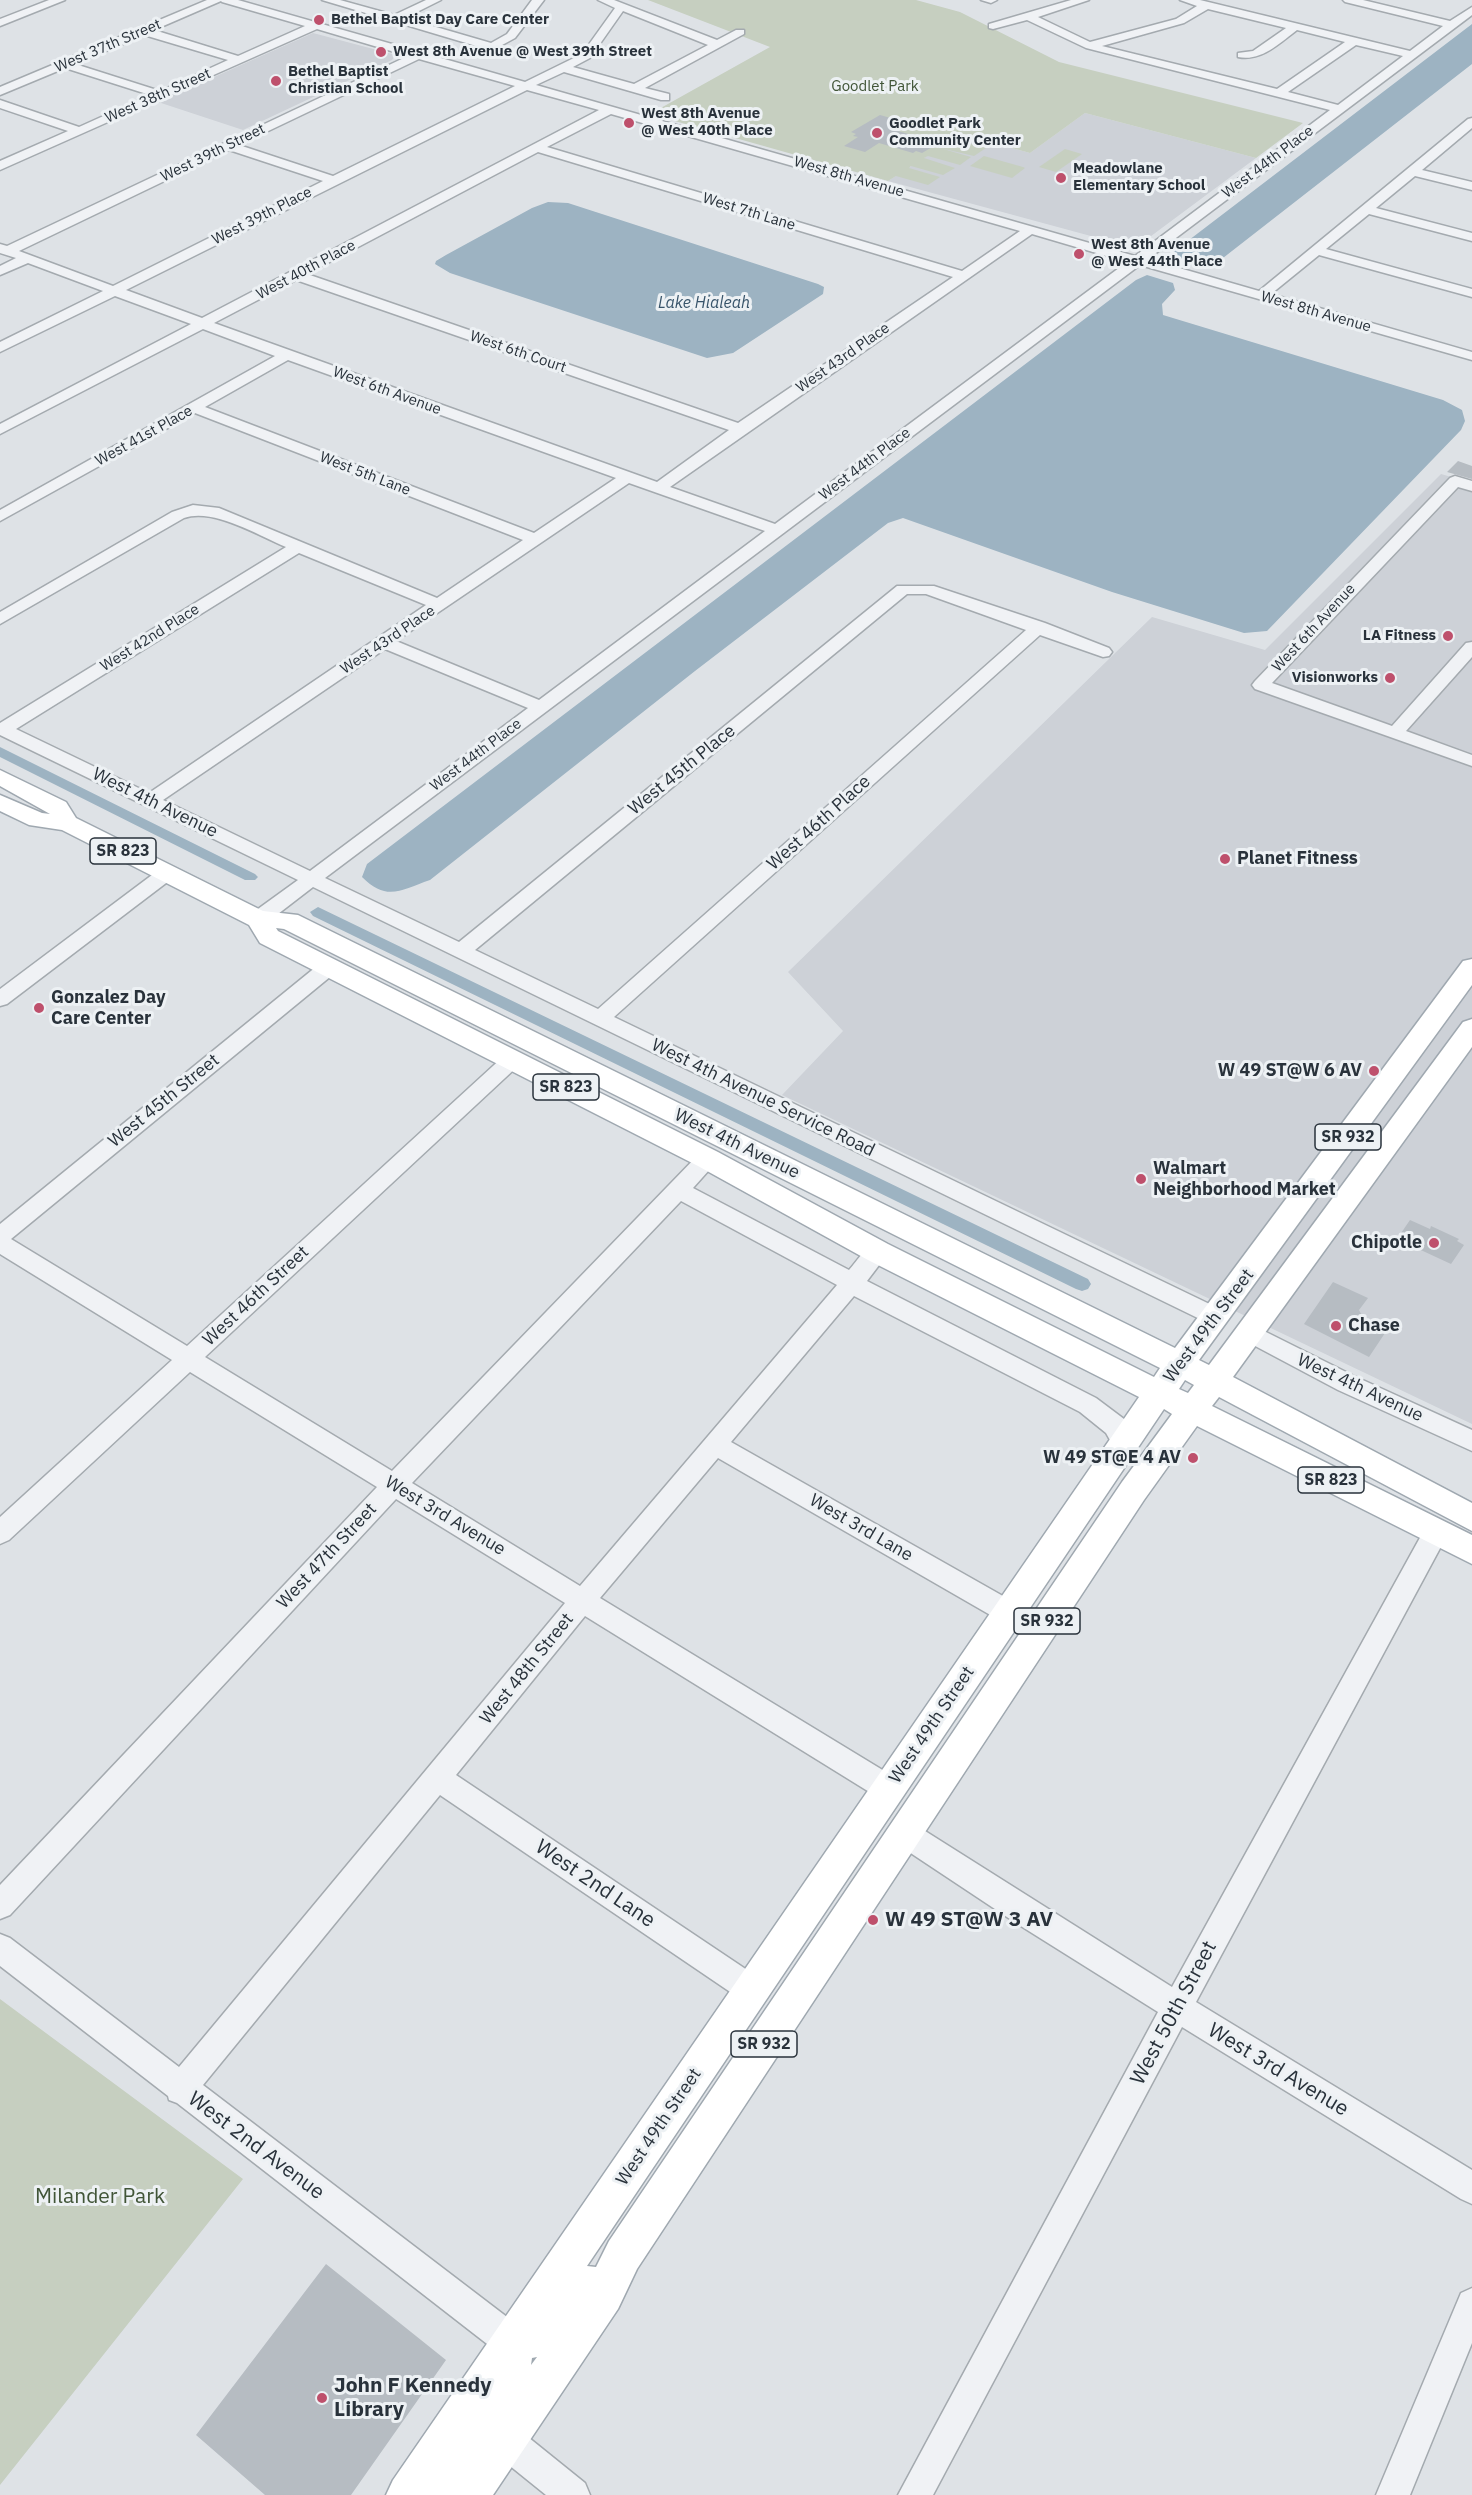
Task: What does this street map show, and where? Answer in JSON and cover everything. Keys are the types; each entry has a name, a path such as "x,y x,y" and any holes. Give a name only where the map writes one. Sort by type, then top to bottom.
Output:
{"main road":[{"name":"West 4th Avenue","path":"0,777 58,807 67,823"},
{"name":"West 4th Avenue","path":"0,802 37,820 67,823 258,919 289,921 1214,1381"},
{"name":"West 4th Avenue","path":"258,919 269,937 708,1159 878,1252 1191,1410"},
{"name":"West 49th Street","path":"408,2495 1124,1442 1472,967"},
{"name":"West 49th Street","path":"468,2495 604,2295 623,2255 1133,1491 1472,1028"},
{"path":"512,1060 539,1054 562,1057"},
{"path":"708,1159 724,1154 739,1153 762,1156"},
{"name":"SR 823","path":"1214,1381 1472,1518"},
{"name":"SR 823","path":"1191,1410 1472,1550"},
{"path":"843,1857 863,1845 904,1833 898,1818 900,1800 913,1755"},
{"path":"451,2495 456,2478 500,2409 510,2377 512,2342 540,2336 564,2318 590,2284 623,2255"}],"street":[{"path":"0,23 59,0"},
{"name":"West 37th Street","path":"0,91 216,0"},
{"name":"West 8th Avenue","path":"226,0 1472,356"},
{"path":"332,0 494,47"},
{"path":"394,19 435,0"},
{"path":"456,66 511,36 538,0"},
{"path":"604,0 717,44"},
{"path":"993,26 1083,0"},
{"path":"1186,0 1412,55"},
{"path":"1349,0 1452,25"},
{"path":"1090,46 1180,21 1206,5"},
{"name":"West 39th Place","path":"0,348 586,56 621,7"},
{"name":"West 44th Place","path":"258,919 1472,10"},
{"path":"1028,16 1090,46 1340,109"},
{"name":"West 38th Street","path":"0,166 315,26"},
{"path":"1242,55 1256,54 1295,27"},
{"path":"144,31 240,60"},
{"path":"636,88 740,32"},
{"path":"1278,94 1354,41"},
{"name":"West 39th Street","path":"4,250 418,55"},
{"path":"64,64 162,95"},
{"path":"564,68 665,97"},
{"path":"8,76 24,81"},
{"path":"0,104 80,131"},
{"name":"West 40th Place","path":"0,430 611,109"},
{"path":"1261,296 1472,122"},
{"path":"1457,134 1472,138"},
{"path":"228,146 334,180"},
{"name":"West 7th Lane","path":"536,148 962,275"},
{"path":"1412,171 1472,186"},
{"path":"1366,209 1472,237"},
{"name":"West 43rd Place","path":"657,489 962,275 1031,230"},
{"name":"West 6th Avenue","path":"4,250 287,355 776,530"},
{"path":"1316,250 1472,293"},
{"path":"0,271 27,258"},
{"name":"West 6th Court","path":"296,275 740,429"},
{"name":"West 41st Place","path":"0,516 287,355"},
{"name":"West 5th Lane","path":"195,408 535,539"},
{"name":"West 43rd Place","path":"149,801 627,477"},
{"name":"West 6th Avenue","path":"1472,486 1455,481 1261,685 1472,761"},
{"path":"0,619 178,515 193,510 213,511 440,605"},
{"name":"West 42nd Place","path":"2,728 297,547"},
{"name":"West 45th Place","path":"461,951 903,589 928,588 1039,627"},
{"path":"1039,627 1103,652"},
{"name":"West 46th Place","path":"598,1019 1039,627"},
{"path":"384,642 540,707"},
{"path":"1396,732 1472,647"},
{"name":"West 4th Avenue","path":"2,728 310,879"},
{"path":"0,999 167,873"},
{"name":"West 4th Avenue Service Road","path":"310,879 1216,1317"},
{"name":"West 45th Street","path":"0,1236 329,967"},
{"name":"West 46th Street","path":"0,1533 512,1060"},
{"name":"West 47th Street","path":"0,1905 394,1485 708,1159"},
{"path":"679,1190 852,1283 1088,1405 1115,1426 1124,1442"},
{"name":"West 3rd Avenue","path":"0,1243 889,1789"},
{"name":"West 48th Street","path":"180,2089 583,1600 878,1252"},
{"name":"West 4th Avenue","path":"1250,1333 1281,1351 1472,1441"},
{"name":"West 3rd Lane","path":"714,1444 1008,1612"},
{"name":"West 50th Street","path":"915,2495 1436,1532"},
{"name":"West 2nd Lane","path":"438,1778 752,1990"},
{"name":"West 3rd Avenue","path":"904,1833 1177,2007 1472,2188"},
{"name":"West 2nd Avenue","path":"0,1948 180,2089 512,2342"},
{"path":"1393,2495 1472,2304"},
{"path":"506,2441 573,2495"}],"shaded area":[{"name":"Bethel Baptist Christian School","path":"313,33 396,55 392,60 243,130 158,102"},
{"name":"Meadowlane Elementary School","path":"1085,113 1256,158 1135,248 888,181 961,134 1030,153"},
{"path":"1441,474 1472,483 1472,1424 782,1095 843,1031 788,972 1152,617 1265,650"}],"green space":[{"name":"Goodlet Park","path":"648,0 916,0 960,12 1059,62 1303,123 1256,158 1085,113 1030,153 961,134 954,139 986,148 974,156 940,148 971,157 960,165 928,156 924,158 955,168 943,175 911,166 909,168 940,177 928,185 896,176 888,181 650,114 770,47"},
{"path":"1065,149 1082,154 1056,172 1039,167"},
{"path":"984,156 1025,168 1012,178 970,166"},
{"name":"Milander Park","path":"0,1999 243,2179 0,2485"}],"water":[{"path":"1472,24 1472,64 1223,258 1206,267 1184,261 1172,253"},
{"name":"Lake Hialeah","path":"548,202 568,203 818,284 824,287 823,294 733,353 707,358 450,273 435,264 446,255 532,208"},
{"path":"1147,275 1173,283 1175,290 1162,304 1163,315 1443,400 1462,410 1465,421 1461,430 1267,631 1244,633 1112,592 903,518 888,523 695,671 430,880 402,890 387,892 371,885 362,877 367,864 1136,280"}],"building":[{"name":"Goodlet Park Community Center","path":"880,115 912,124 898,131 939,143 922,153 916,151 913,153 879,143 865,152 844,146 858,137 853,136 856,134 851,132"},
{"path":"1458,461 1472,466 1472,479 1447,472"},
{"name":"Chipotle","path":"1410,1220 1430,1229 1431,1226 1459,1239 1457,1241 1464,1245 1451,1264 1397,1239"},
{"name":"Chase","path":"1333,1282 1368,1298 1359,1310 1366,1323 1385,1333 1369,1357 1304,1324"},
{"name":"John F Kennedy Library","path":"326,2264 446,2360 351,2495 265,2495 196,2435"}],"waterway":[{"path":"0,751 250,877"},
{"path":"318,912 1082,1284"}],"place":[{"name":"Bethel Baptist Day Care Center","path":"319,20"},
{"name":"West 8th Avenue @ West 39th Street","path":"381,52"},
{"name":"Bethel Baptist Christian School","path":"276,81"},
{"name":"West 8th Avenue @ West 40th Place","path":"629,123"},
{"name":"Goodlet Park Community Center","path":"877,133"},
{"name":"Meadowlane Elementary School","path":"1061,178"},
{"name":"West 8th Avenue @ West 44th Place","path":"1079,254"},
{"name":"LA Fitness","path":"1448,636"},
{"name":"Visionworks","path":"1390,678"},
{"name":"Planet Fitness","path":"1225,859"},
{"name":"Gonzalez Day Care Center","path":"39,1008"},
{"name":"W 49 ST@W 6 AV","path":"1374,1071"},
{"name":"Walmart Neighborhood Market","path":"1141,1179"},
{"name":"Chipotle","path":"1434,1243"},
{"name":"Chase","path":"1336,1326"},
{"name":"W 49 ST@E 4 AV","path":"1193,1458"},
{"name":"W 49 ST@W 3 AV","path":"873,1920"},
{"name":"John F Kennedy Library","path":"322,2398"}]}
